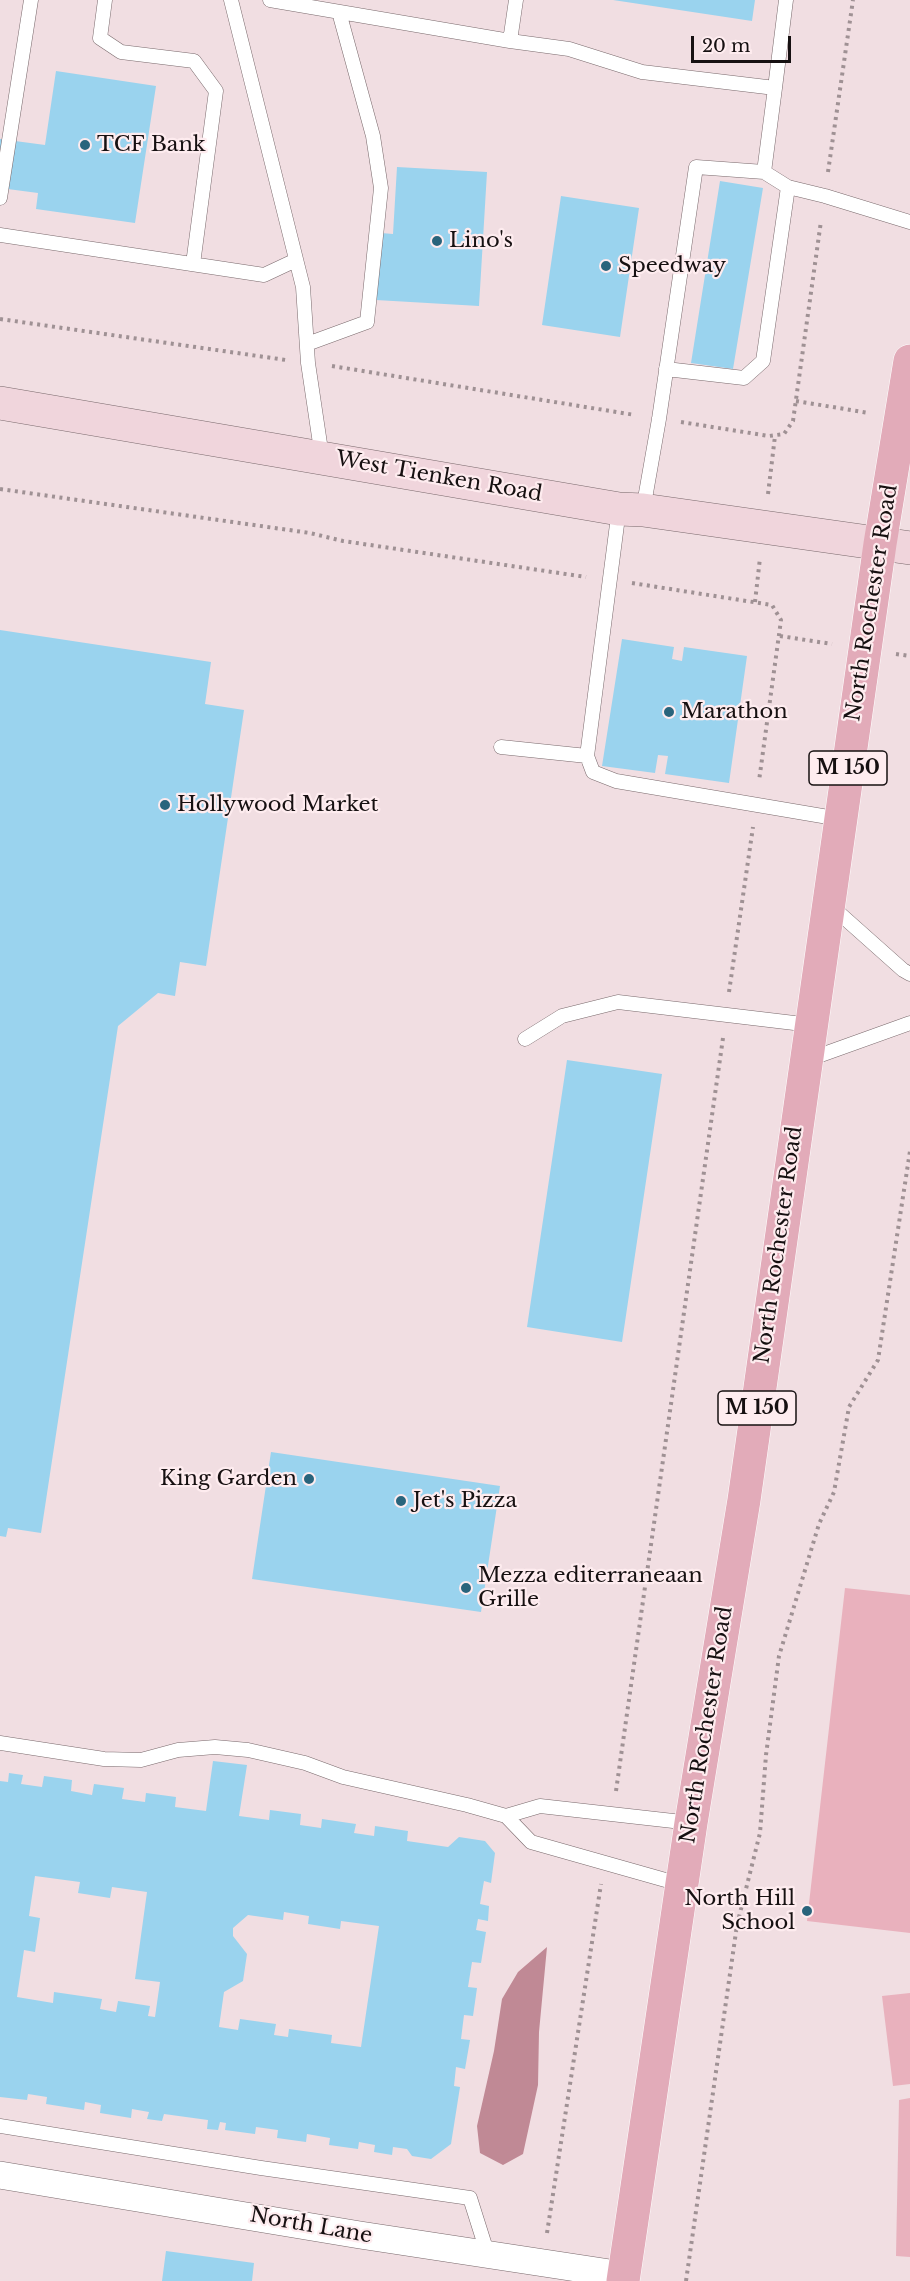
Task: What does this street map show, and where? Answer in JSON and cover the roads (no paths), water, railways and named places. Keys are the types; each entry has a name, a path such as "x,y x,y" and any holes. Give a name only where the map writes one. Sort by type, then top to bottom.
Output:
{"main road":[{"name":"North Rochester Road","path":"623,2278 691,1823 744,1500 840,819 895,546 901,418 910,361"},
{"name":"West Tienken Road","path":"0,403 631,509 895,546"}],"street":[{"name":"North Lane","path":"0,2175 623,2278"}],"lane":[{"path":"0,198 31,0"},
{"path":"105,0 100,38 121,52 194,61 216,91 194,264"},
{"path":"231,0 303,287 308,363 322,457"},
{"path":"270,0 569,49 642,72 775,88"},
{"path":"510,41 516,0"},
{"path":"764,172 786,0"},
{"path":"307,344 367,322 381,188 373,136 339,12"},
{"path":"840,819 616,781 593,772 587,756 610,580 659,419 696,167 764,172 788,187 910,222"},
{"path":"666,369 744,378 763,361 788,187"},
{"path":"0,235 264,275 296,260"},
{"path":"501,747 587,756"},
{"path":"828,904 910,974"},
{"path":"525,1039 562,1017 618,1002 811,1025"},
{"path":"805,1061 910,1023"},
{"path":"0,1743 113,1759 141,1760 178,1750 215,1747 248,1750 305,1763 342,1777 506,1816 531,1842 683,1885"},
{"path":"506,1816 540,1806 691,1823"},
{"path":"0,2126 261,2168 470,2198 488,2255"}],"place":[{"name":"TCF Bank","path":"85,145"},
{"name":"Lino's","path":"437,241"},
{"name":"Speedway","path":"606,266"},
{"name":"Marathon","path":"669,712"},
{"name":"Hollywood Market","path":"165,805"},
{"name":"King Garden","path":"309,1479"},
{"name":"Jet's Pizza","path":"401,1501"},
{"name":"Mezza editerraneaan Grille","path":"466,1588"},
{"name":"North Hill School","path":"807,1911"}]}
